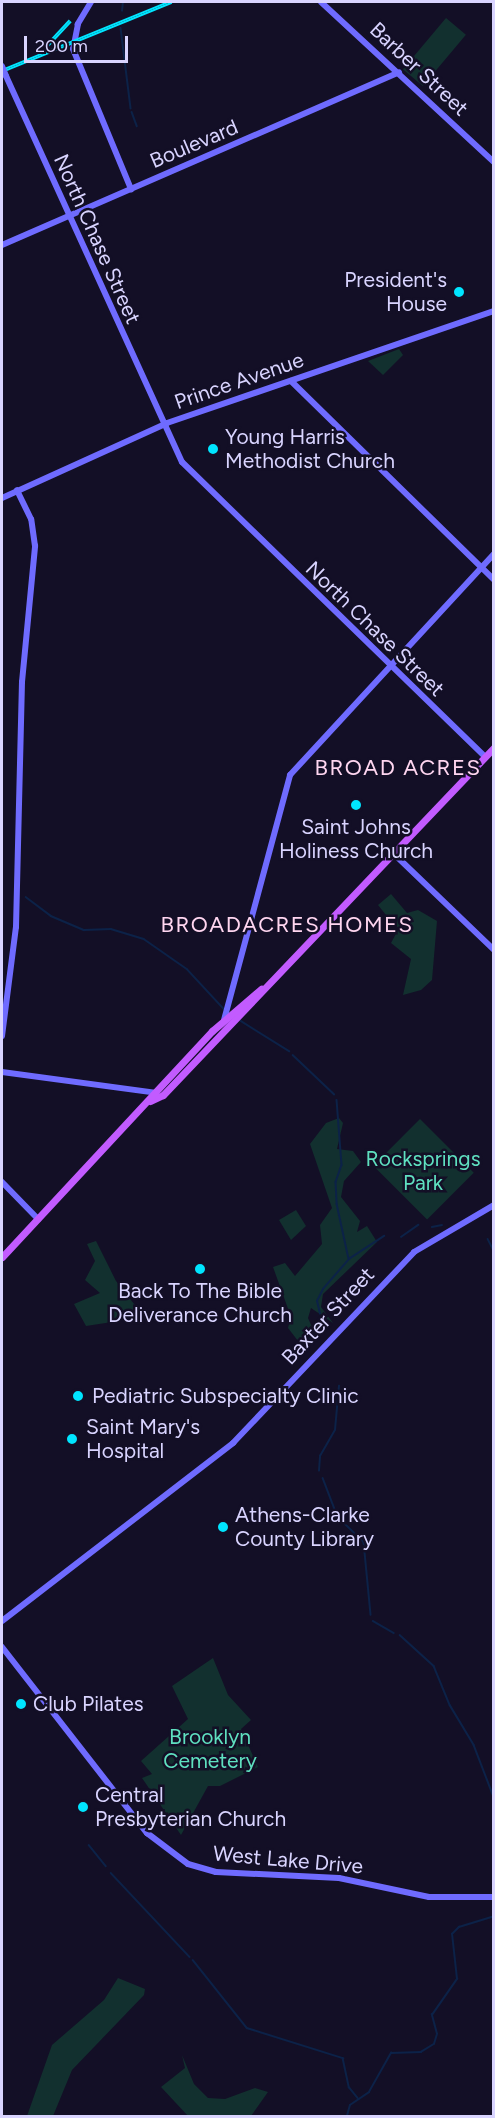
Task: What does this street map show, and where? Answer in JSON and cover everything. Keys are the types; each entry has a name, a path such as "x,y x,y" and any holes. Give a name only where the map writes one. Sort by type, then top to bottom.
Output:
{"main road":[{"path":"150,1101 164,1095 494,747"},
{"path":"2,1257 150,1101 154,1092 224,1020 263,988"}],"street":[{"path":"91,2 73,41 131,189"},
{"name":"Barber Street","path":"321,2 494,162"},
{"name":"North Chase Street","path":"2,66 163,425 182,462 485,757"},
{"name":"Boulevard","path":"2,245 399,72"},
{"name":"Prince Avenue","path":"4,497 163,425 494,311"},
{"path":"291,381 494,580"},
{"path":"24,505 26,486"},
{"path":"2,1036 16,927 22,682 35,546 24,505 17,490"},
{"path":"4,497 24,505"},
{"path":"224,1020 288,780 388,664 494,554"},
{"path":"393,853 494,951"},
{"path":"2,1072 164,1095"},
{"path":"2,1182 38,1219"},
{"name":"Baxter Street","path":"2,1621 235,1440 414,1252 494,1205"},
{"name":"West Lake Drive","path":"2,1647 147,1833 188,1864 228,1873 339,1878 429,1898 493,1896"}],"green space":[{"path":"446,18 466,35 423,86 403,69"},
{"path":"399,349 403,355 383,375 368,361"},
{"path":"391,894 407,913 418,910 437,921 432,980 421,990 403,995 411,959 391,943 398,930 378,905"},
{"path":"339,1118 343,1123 337,1149 353,1151 361,1162 344,1181 341,1197 360,1221 357,1232 367,1226 377,1242 323,1294 321,1307 333,1323 311,1308 308,1318 316,1336 305,1350 288,1328 291,1317 273,1267 285,1263 295,1276 322,1244 320,1225 332,1208 310,1144 326,1123"},
{"name":"Rocksprings Park","path":"420,1119 474,1173 427,1219 373,1166"},
{"path":"296,1210 306,1226 291,1240 279,1220"},
{"path":"96,1241 116,1281 138,1309 125,1320 86,1326 74,1304 100,1293 85,1280 95,1261 87,1244"},
{"name":"Brooklyn Cemetery","path":"213,1658 228,1695 251,1720 241,1729 258,1767 220,1786 208,1786 181,1835 142,1778 152,1774 141,1761 188,1719 172,1686"},
{"path":"118,1978 145,1989 144,1995 72,2070 53,2116 27,2116 52,2045 104,2000"},
{"path":"182,2055 194,2084 208,2098 225,2099 255,2088 268,2092 251,2116 188,2116 161,2087 185,2068"}],"waterway":[{"path":"122,11 123,2"},
{"path":"121,28 131,108"},
{"path":"132,112 137,126"},
{"path":"26,897 51,916 84,930 111,929 144,939 187,969 224,1009"},
{"path":"241,1021 289,1051"},
{"path":"293,1055 334,1094"},
{"path":"337,1100 342,1165 336,1182 337,1204 349,1259"},
{"path":"401,1237 418,1225"},
{"path":"432,1227 442,1225"},
{"path":"320,1314 317,1301 323,1289 349,1259 384,1236"},
{"path":"488,1239 494,1251"},
{"path":"319,1471 320,1456 335,1430 339,1386"},
{"path":"323,1478 338,1517 364,1542 371,1615"},
{"path":"373,1621 394,1633"},
{"path":"400,1635 434,1666 450,1705 474,1745 494,1797"},
{"path":"89,1845 106,1866"},
{"path":"111,1873 190,1957"},
{"path":"347,2116 350,2105 369,2092 391,2053 421,2052 434,2044 437,2034 432,2015 457,1979 452,1934 459,1927 494,1916"},
{"path":"193,1960 247,2028 343,2058 349,2087 358,2098"}],"railway":[{"path":"2,71 171,2"},
{"path":"45,48 70,21"}],"place":[{"name":"President's House","path":"459,292"},
{"name":"Young Harris Methodist Church","path":"213,449"},
{"name":"Saint Johns Holiness Church","path":"356,805"},
{"name":"Back To The Bible Deliverance Church","path":"200,1269"},
{"name":"Pediatric Subspecialty Clinic","path":"78,1396"},
{"name":"Saint Mary's Hospital","path":"72,1439"},
{"name":"Athens-Clarke County Library","path":"223,1527"},
{"name":"Club Pilates","path":"21,1704"},
{"name":"Central Presbyterian Church","path":"83,1807"}],"district":[{"name":"BROAD ACRES","path":"398,768"},
{"name":"BROADACRES HOMES","path":"287,925"}]}
